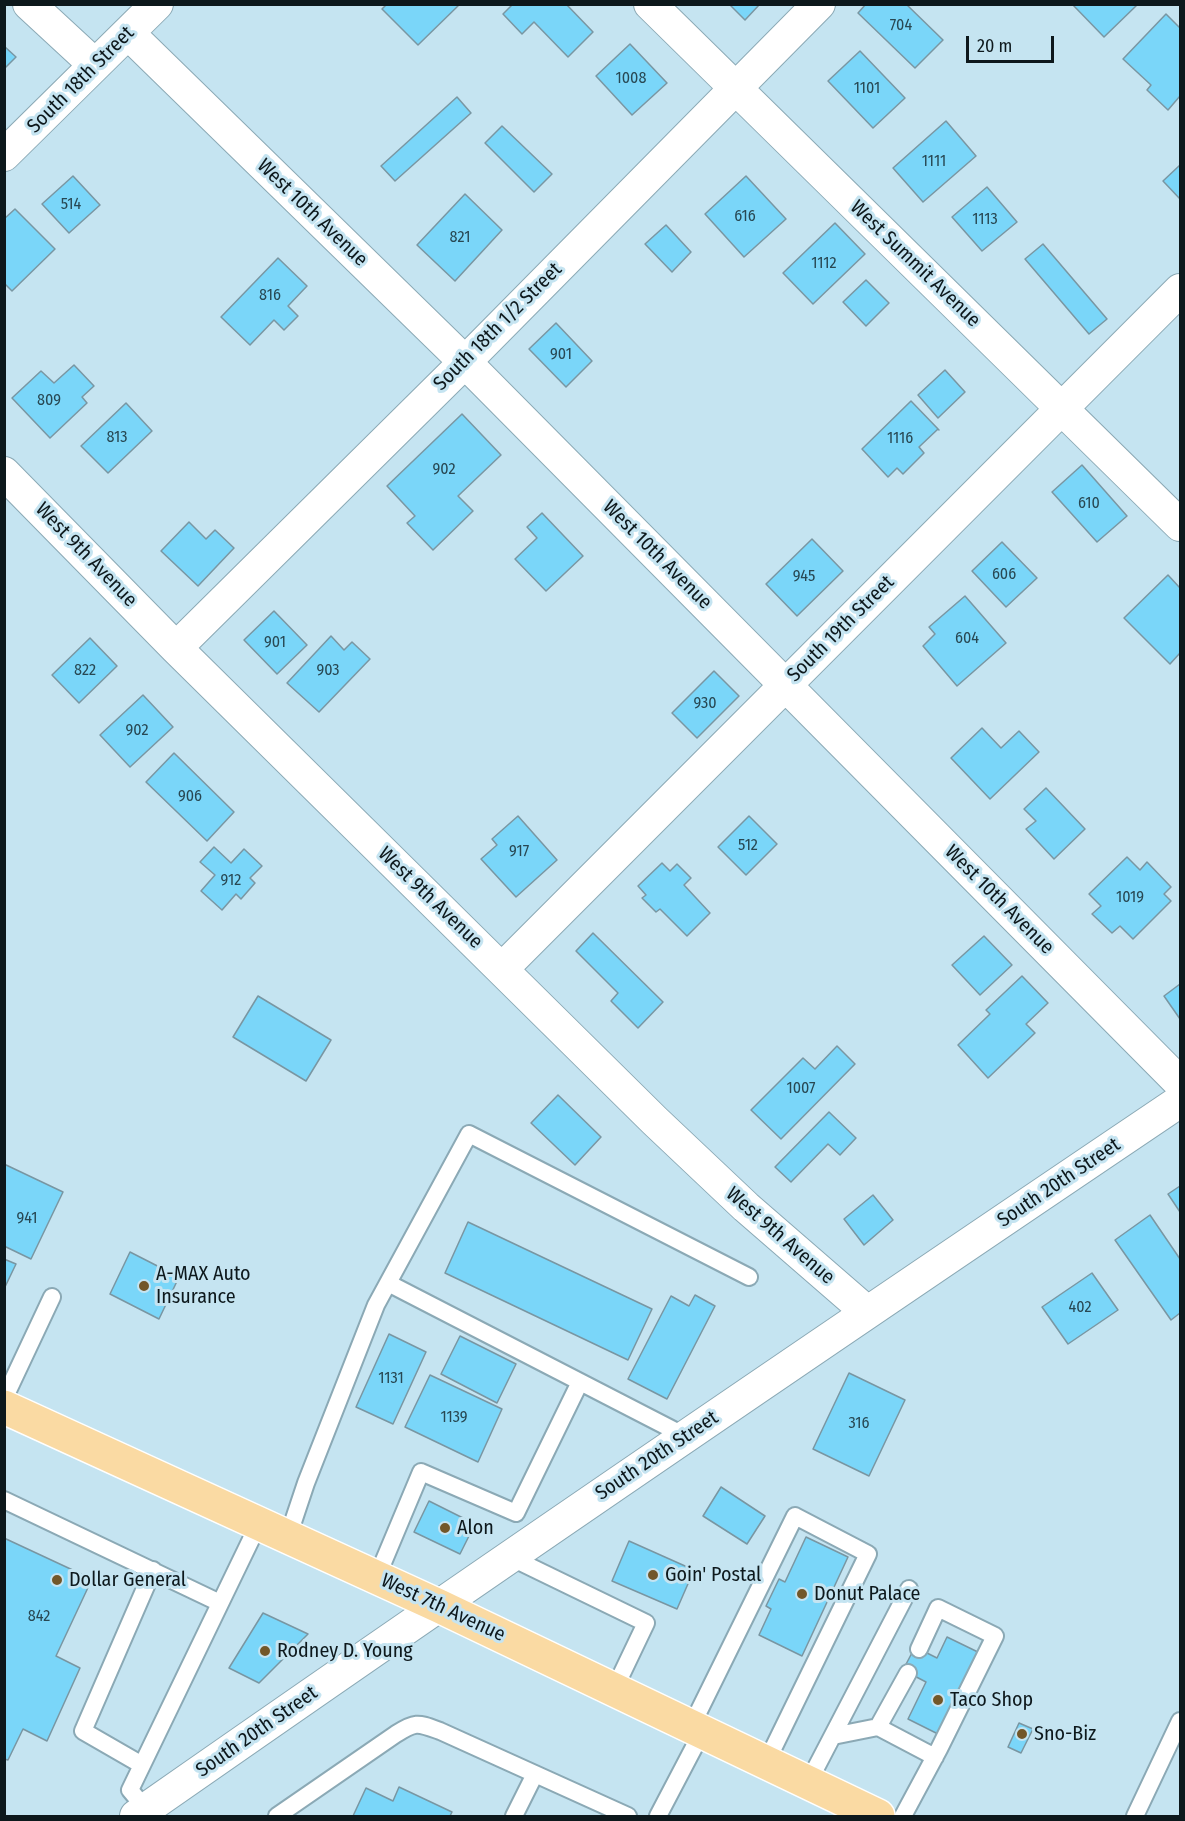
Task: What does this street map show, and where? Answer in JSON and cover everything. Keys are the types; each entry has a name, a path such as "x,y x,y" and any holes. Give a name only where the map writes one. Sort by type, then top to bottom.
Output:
{"main road":[{"name":"West 7th Avenue","path":"4,1407 377,1577 878,1816"}],"street":[{"path":"28,4 95,65"},
{"name":"South 18th Street","path":"4,155 157,4"},
{"name":"West Summit Avenue","path":"650,4 1180,525"},
{"name":"South 18th 1/2 Street","path":"176,648 465,362 819,4"},
{"name":"West 10th Avenue","path":"128,33 465,362 1180,1083"},
{"name":"South 19th Street","path":"502,969 1180,290"},
{"name":"West 9th Avenue","path":"4,473 176,648 655,1121 729,1192 867,1312"},
{"name":"South 20th Street","path":"145,1814 438,1606 522,1533 686,1436 1180,1101"}],"lane":[{"path":"145,1814 130,1790 220,1603 306,1483 376,1305 470,1134 749,1277"},
{"path":"388,1283 686,1436"},
{"path":"4,1398 52,1297"},
{"path":"522,1533 580,1382"},
{"path":"377,1577 421,1472 522,1533 646,1623 614,1690"},
{"path":"4,1500 220,1603"},
{"path":"658,1816 795,1516 868,1554 766,1762"},
{"path":"142,1765 83,1731 153,1570"},
{"path":"808,1783 909,1589"},
{"path":"903,1816 995,1636 938,1608 919,1649"},
{"path":"878,1727 908,1673"},
{"path":"1135,1816 1180,1721"},
{"path":"277,1816 396,1734 419,1723 628,1816"},
{"path":"833,1736 878,1727 935,1757"},
{"path":"514,1816 535,1774"}],"building":[{"path":"387,4 460,4 418,45 382,9"},
{"path":"513,4 566,4 593,32 568,57 534,22 522,34 503,14"},
{"path":"729,4 760,4 745,20"},
{"path":"866,4 906,4 943,40 915,68 858,13"},
{"path":"1072,4 1137,4 1137,5 1104,37"},
{"path":"1166,14 1180,28 1180,96 1168,110 1147,90 1151,85 1123,59"},
{"path":"630,44 667,83 632,115 596,76"},
{"path":"4,46 16,57 4,69"},
{"path":"860,51 905,98 873,128 828,81"},
{"path":"457,97 471,113 395,181 381,166"},
{"path":"946,121 976,156 923,202 893,168"},
{"path":"502,126 552,174 534,192 485,143"},
{"path":"1180,165 1180,199 1163,181"},
{"path":"73,176 100,205 69,233 42,204"},
{"path":"746,176 786,219 744,257 705,214"},
{"path":"987,187 1017,222 982,251 952,217"},
{"path":"465,194 502,230 455,281 417,245"},
{"path":"15,209 55,249 12,291 4,283 4,219"},
{"path":"835,223 865,254 813,304 783,273"},
{"path":"666,225 691,252 672,272 645,244"},
{"path":"1043,244 1107,319 1089,334 1025,259"},
{"path":"278,258 307,286 288,306 298,316 284,330 274,320 250,345 221,317"},
{"path":"866,280 889,303 866,326 843,302"},
{"path":"556,323 592,361 566,387 529,349"},
{"path":"74,365 94,386 82,397 87,403 50,438 12,398 41,371 54,383"},
{"path":"945,370 965,392 938,418 918,395"},
{"path":"911,401 939,430 919,447 924,453 903,474 897,468 888,477 862,449"},
{"path":"126,403 152,431 108,473 81,446"},
{"path":"462,414 501,455 458,496 473,511 433,550 407,523 415,516 387,486"},
{"path":"1082,465 1127,516 1097,542 1052,492"},
{"path":"542,513 583,556 546,591 515,559 537,538 527,527"},
{"path":"189,522 206,539 215,530 234,548 198,586 161,551"},
{"path":"812,539 843,571 797,616 766,584"},
{"path":"1002,542 1037,578 1006,607 972,571"},
{"path":"1168,575 1180,588 1180,653 1170,664 1124,618"},
{"path":"965,596 1006,643 957,686 923,646 935,634 929,627"},
{"path":"274,611 307,645 277,674 244,640"},
{"path":"331,636 344,650 352,642 370,659 319,712 287,683"},
{"path":"90,638 117,666 79,703 52,675"},
{"path":"714,671 739,696 697,738 672,713"},
{"path":"143,695 173,727 130,767 100,735"},
{"path":"982,728 1001,748 1019,731 1039,752 990,799 951,758"},
{"path":"174,753 234,812 207,841 146,782"},
{"path":"1046,788 1085,829 1054,859 1026,829 1036,821 1024,809"},
{"path":"518,816 557,860 516,897 481,859 497,845 492,839"},
{"path":"749,816 777,844 746,875 718,847"},
{"path":"214,847 231,863 244,849 262,866 250,878 255,883 241,899 236,894 222,910 201,891 215,875 200,862"},
{"path":"1127,857 1140,870 1147,862 1171,887 1164,894 1171,901 1133,939 1120,926 1112,933 1092,914 1101,906 1089,894"},
{"path":"662,863 670,871 677,864 691,878 684,885 710,913 687,936 660,909 656,912 642,898 646,895 638,886"},
{"path":"593,933 663,1002 638,1028 611,1001 618,993 576,951"},
{"path":"984,936 1012,965 980,995 952,965"},
{"path":"1022,976 1048,1003 1026,1024 1035,1033 988,1078 958,1045 990,1014 986,1010"},
{"path":"1180,984 1180,1019 1164,996"},
{"path":"258,996 331,1040 306,1081 233,1037"},
{"path":"837,1046 855,1064 781,1139 751,1110 803,1058 815,1069"},
{"path":"558,1095 601,1137 575,1165 531,1123"},
{"path":"829,1112 856,1138 840,1155 828,1144 791,1182 775,1167"},
{"path":"4,1164 63,1192 31,1259 4,1246"},
{"path":"1180,1186 1180,1212 1168,1194"},
{"path":"873,1195 893,1220 864,1245 844,1219"},
{"path":"1150,1215 1180,1259 1180,1313 1171,1320 1115,1240"},
{"path":"468,1222 652,1309 628,1360 445,1273"},
{"name":"A-MAX Auto Insurance","path":"130,1252 179,1277 159,1319 110,1294"},
{"path":"4,1259 16,1264 4,1289"},
{"path":"1092,1273 1118,1310 1068,1344 1042,1307"},
{"path":"695,1295 715,1306 667,1399 628,1379 671,1296 689,1306"},
{"path":"389,1334 426,1352 393,1424 356,1407"},
{"path":"460,1336 516,1364 497,1403 441,1374"},
{"path":"849,1373 905,1400 869,1476 813,1449"},
{"path":"430,1375 502,1409 478,1462 405,1427"},
{"path":"721,1487 765,1516 747,1544 703,1516"},
{"name":"Alon","path":"429,1501 475,1524 460,1554 414,1532"},
{"name":"Donut Palace","path":"806,1537 848,1557 802,1656 759,1635 771,1609 766,1606 779,1579 785,1582"},
{"path":"4,1538 92,1579 56,1656 80,1668 47,1741 23,1729 8,1760 4,1759"},
{"name":"Goin' Postal","path":"629,1541 694,1570 677,1609 612,1581"},
{"name":"Rodney D. Young","path":"263,1613 308,1634 259,1683 229,1668"},
{"name":"Taco Shop","path":"947,1637 982,1654 942,1736 908,1719 926,1682 903,1670 915,1647 937,1658"},
{"name":"Sno-Biz","path":"1019,1723 1033,1729 1021,1753 1008,1747"},
{"path":"399,1787 452,1812 450,1816 353,1816 366,1788 393,1801"}],"place":[{"name":"A-MAX Auto Insurance","path":"144,1286"},
{"name":"Alon","path":"445,1528"},
{"name":"Goin' Postal","path":"653,1575"},
{"name":"Dollar General","path":"57,1580"},
{"name":"Donut Palace","path":"802,1594"},
{"name":"Rodney D. Young","path":"265,1651"},
{"name":"Taco Shop","path":"938,1700"},
{"name":"Sno-Biz","path":"1022,1734"}]}
